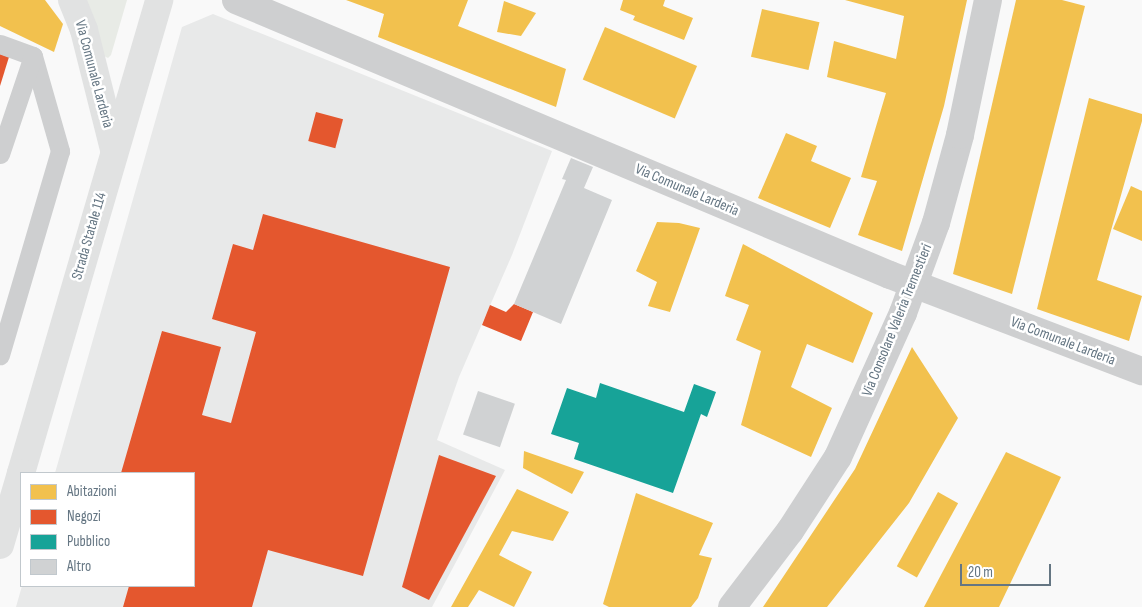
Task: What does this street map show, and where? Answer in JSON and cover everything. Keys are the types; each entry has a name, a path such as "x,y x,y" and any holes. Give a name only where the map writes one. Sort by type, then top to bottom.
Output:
{"main road":[{"name":"Via Comunale Larderia","path":"72,0 84,30 114,149"},
{"name":"Strada Statale 114","path":"21,472 159,0"},
{"name":"Strada Statale 114","path":"0,545 20,476"}],"street":[{"name":"Via Comunale Larderia","path":"236,0 914,284 1142,371"},
{"name":"Via Consolare Valeria Tremestieri","path":"732,607 790,531 838,457 914,284 936,223 960,135 988,0"}],"lane":[{"path":"0,44 33,56"},
{"path":"0,154 33,56"},
{"path":"0,355 60,151 33,56"}],"shaded area":[{"path":"81,0 127,0 111,55 108,58 104,56"},
{"path":"213,14 552,151 512,255 459,377 437,440 505,470 432,607 16,607 22,587 195,587 195,472 55,472 182,27"}],"building: Abitazioni":[{"path":"0,0 45,0 63,24 54,52 0,26"},
{"path":"346,0 468,0 458,26 566,69 556,107 378,37 384,14"},
{"path":"623,0 665,0 663,6 693,18 684,40 633,20 635,16 620,10"},
{"path":"845,0 967,0 944,106 902,251 858,235 877,181 861,177 886,93 827,77 834,41 896,59 904,16"},
{"path":"1016,0 1062,0 1085,6 1012,294 953,274"},
{"path":"504,1 536,13 521,36 497,32"},
{"path":"762,9 819,22 808,70 751,57"},
{"path":"605,27 697,66 675,119 583,79"},
{"path":"1089,98 1142,114 1142,121 1097,280 1142,296 1129,341 1037,309"},
{"path":"786,133 817,146 811,161 851,178 830,228 758,198"},
{"path":"1131,186 1142,191 1142,241 1113,229"},
{"path":"657,222 679,223 700,228 670,312 648,306 657,282 636,271"},
{"path":"743,244 873,313 853,363 807,344 791,387 832,408 811,457 741,425 761,351 736,340 749,305 725,296"},
{"path":"912,347 958,418 909,503 827,607 763,607 855,469"},
{"path":"524,451 584,472 572,494 523,468"},
{"path":"1006,452 1061,477 999,607 924,607"},
{"path":"517,489 569,512 553,541 512,531 499,555 532,572 514,607 479,590 468,607 451,607"},
{"path":"938,492 958,503 917,577 897,566"},
{"path":"636,493 713,523 699,555 712,558 698,598 691,607 609,607 603,604"}],"building: Negozi":[{"path":"0,54 9,57 0,86"},
{"path":"316,112 343,119 335,148 308,141"},
{"path":"263,214 450,267 363,576 268,550 252,607 123,607 129,587 195,587 195,472 121,472 162,331 221,347 202,415 231,423 256,332 212,319 233,244 253,250"},
{"path":"514,304 533,312 521,341 482,325 490,305 506,312"},
{"path":"439,455 496,476 429,600 402,587"}],"building: Pubblico":[{"path":"600,383 684,412 694,384 716,392 707,417 701,414 673,493 574,459 579,443 551,434 567,388 596,398"}],"building: Altro":[{"path":"571,158 593,167 584,188 612,200 561,324 514,304 566,180 562,179"},
{"path":"478,391 515,404 500,447 463,434"}]}
